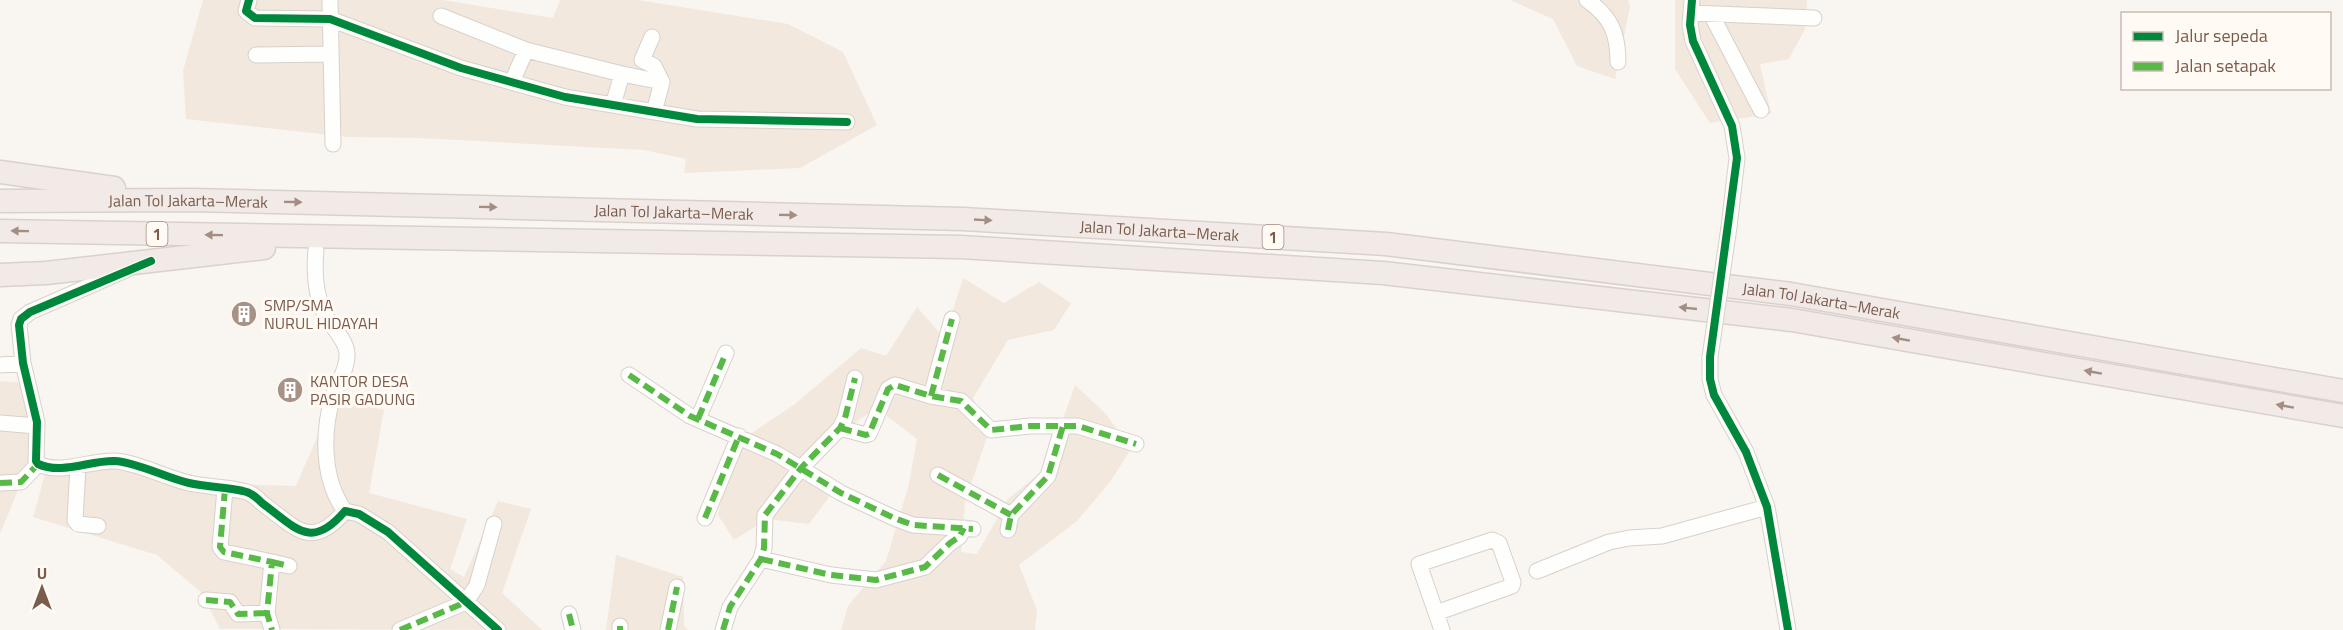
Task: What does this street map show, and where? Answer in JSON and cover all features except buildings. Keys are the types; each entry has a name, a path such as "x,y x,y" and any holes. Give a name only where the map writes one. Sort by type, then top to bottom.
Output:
{"highway":[{"path":"0,172 192,200"},
{"name":"Jalan Tol Jakarta–Merak","path":"0,201 192,200 963,219 1386,244 1791,294 2343,391"},
{"name":"Jalan Tol Jakarta–Merak","path":"0,231 315,243 961,247 1383,273 1792,320 2343,416"},
{"path":"0,276 315,243"}],"street":[{"path":"249,0 246,11 255,18 330,19 461,68 565,97 697,119 847,122"},
{"path":"330,0 333,144"},
{"path":"1587,0 1612,26 1618,40 1618,62"},
{"path":"1788,630 1767,507 1746,452 1722,413 1710,379 1710,357 1737,158 1732,126 1693,41 1691,6 1711,14 1814,18"},
{"path":"1711,14 1761,110"},
{"path":"441,16 526,50 662,82"},
{"path":"652,37 642,60 654,66 662,82 654,112"},
{"path":"512,82 526,50"},
{"path":"256,55 331,54"},
{"path":"613,105 622,74"},
{"path":"315,243 314,270 324,313 347,348 346,362 333,397 327,430 327,463 333,490 345,511 359,514 387,532 498,630"},
{"path":"151,261 30,312 21,319 19,325 23,363 37,424 36,461 38,464 78,467 117,461 189,483 248,491 296,528 307,532 318,533 325,530 333,525 345,511"},
{"path":"931,396 952,319"},
{"path":"698,419 726,353"},
{"path":"0,365 23,363"},
{"path":"629,375 668,403 777,454 841,493 903,521 922,526 968,529 925,567 876,580 831,575 761,559"},
{"path":"723,630 729,607 761,559 764,548 765,516 801,468 840,428 845,418 855,378"},
{"path":"840,428 869,434 891,385 965,403 991,430 1030,426 1078,426 1136,444"},
{"path":"0,423 37,424"},
{"path":"938,476 1009,522 1048,476 1063,426"},
{"path":"705,518 739,436"},
{"path":"0,483 21,482 38,464"},
{"path":"78,467 75,520 78,524 98,526"},
{"path":"225,489 221,550 289,566"},
{"path":"1537,571 1610,542 1662,536 1767,507"},
{"path":"403,630 466,602 477,585 494,524"},
{"path":"1436,613 1512,586 1513,582 1497,541 1492,540 1419,564 1436,613 1442,630"},
{"path":"272,562 267,614 272,630"},
{"path":"668,630 677,587"},
{"path":"206,600 233,603 238,614 267,614"},
{"path":"569,614 573,630"}],"shaded area":[{"path":"203,0 443,0 553,18 560,0 638,0 788,24 843,52 877,125 800,168 684,173 686,159 644,150 420,138 348,137 186,119 183,71"},
{"path":"1510,0 1628,0 1630,7 1615,79 1577,66 1553,19"},
{"path":"1675,0 1807,0 1805,29 1789,59 1760,64 1771,114 1710,123 1675,69"},
{"path":"963,278 1004,303 1039,282 1071,303 1054,330 1008,340 973,398 988,435 965,501 961,552 977,554 1008,499 1046,468 1075,385 1106,414 1131,449 1110,482 1077,521 1019,565 1037,610 1035,630 841,630 848,606 886,561 909,484 917,439 876,408 785,472 832,493 809,524 767,519 734,540 718,515 734,445 795,404 861,348 886,356 917,307 944,338"},
{"path":"0,381 25,383 31,459 0,534"},
{"path":"334,398 384,410 369,493 467,519 450,569 464,577 498,501 531,509 502,593 542,630 220,629 201,592 157,555 33,517 49,460 126,460 230,484 296,486"},
{"path":"616,555 683,577 684,626 689,630 606,630"}],"marked path":[{"path":"931,396 952,319"},
{"path":"698,419 726,353"},
{"path":"629,375 690,416 777,454 841,493 894,518 913,525 973,529"},
{"path":"723,630 730,607 761,559 764,548 765,515 801,468 840,428 845,418 855,378"},
{"path":"840,428 869,434 888,389 895,385 931,396 961,401 991,430 1030,426 1078,426 1136,444"},
{"path":"1008,530 1011,515 1048,476 1063,426"},
{"path":"705,518 739,436"},
{"path":"0,483 21,482 38,464"},
{"path":"938,475 1011,515"},
{"path":"225,489 220,547 224,552 272,562 267,613 272,630"},
{"path":"761,559 831,575 876,580 925,567 959,537 964,528"},
{"path":"272,562 289,566"},
{"path":"668,630 677,587"},
{"path":"206,600 230,602 238,614 267,613"},
{"path":"400,630 466,602"},
{"path":"569,614 573,630"}],"cycle path":[{"path":"249,0 246,11 255,18 330,19 461,68 565,97 697,119 847,122"},
{"path":"1692,0 1690,25 1693,41 1732,126 1737,158 1710,357 1710,379 1714,395 1746,452 1767,507 1788,630"},
{"path":"151,261 30,312 21,319 19,325 23,363 37,422 36,461 38,464 66,468 105,461 123,462 189,483 246,492 294,527 313,533 333,523 345,511 359,514 388,532 498,630"}],"place":[{"name":"SMP/SMA NURUL HIDAYAH","path":"244,314"},
{"name":"KANTOR DESA PASIR GADUNG","path":"290,390"}]}
